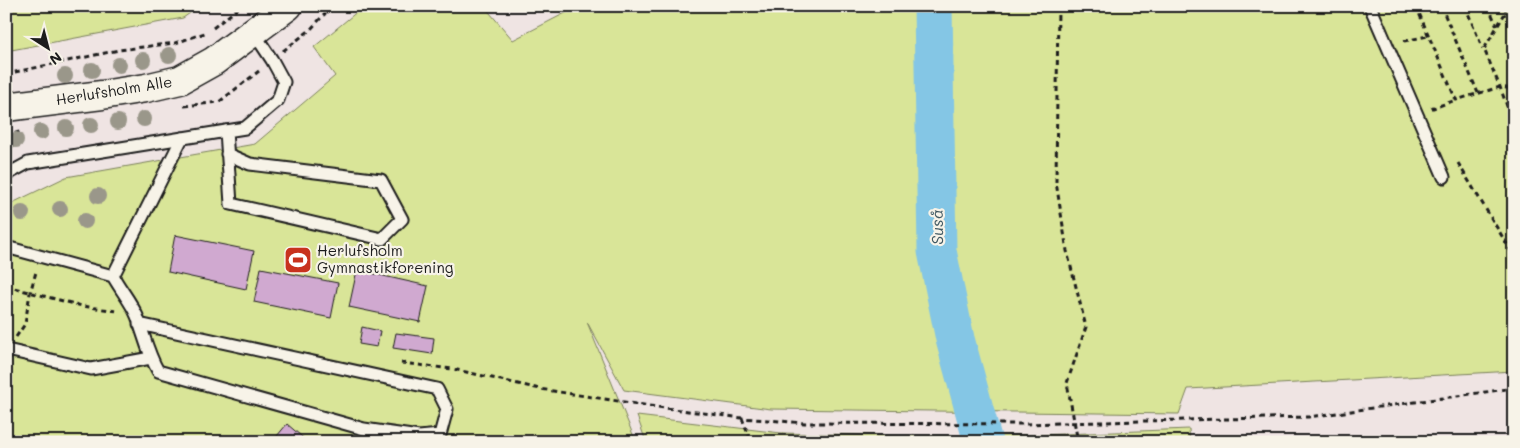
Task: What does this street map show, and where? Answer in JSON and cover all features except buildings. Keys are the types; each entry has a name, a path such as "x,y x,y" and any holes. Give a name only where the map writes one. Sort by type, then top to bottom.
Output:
{"street":[{"name":"Herlufsholm Alle","path":"6,107 102,95 180,80 214,61 288,6"}],"lane":[{"path":"1370,6 1444,177"},
{"path":"6,175 28,163 245,128 278,100 284,82 254,33"},
{"path":"226,131 227,154 231,204 382,239 402,219 381,180 250,164 227,154"},
{"path":"112,276 182,138"},
{"path":"6,247 112,276 138,319 151,358 158,371 364,429 419,437 440,435 447,409 437,389 138,319"},
{"path":"7,350 91,369 151,358"}],"path":[{"path":"6,74 119,50 176,44 207,33 241,6"},
{"path":"272,60 310,30 332,6"},
{"path":"1058,6 1056,182 1067,251 1086,327 1067,383 1078,442"},
{"path":"1416,6 1456,100"},
{"path":"1441,6 1478,93"},
{"path":"1465,6 1512,116 1514,125"},
{"path":"1488,6 1497,26"},
{"path":"1504,6 1507,13"},
{"path":"1484,50 1504,15 1514,10"},
{"path":"1400,32 1407,50"},
{"path":"1404,41 1428,36"},
{"path":"1433,108 1500,87 1514,89"},
{"path":"1429,100 1435,114"},
{"path":"1455,158 1514,256"},
{"path":"25,324 30,293 41,256"},
{"path":"6,286 138,319"},
{"path":"397,362 453,369 540,390 742,418 804,423 1021,424 1308,417 1514,388"},
{"path":"742,418 751,442"}],"green space":[{"path":"6,6 200,6 183,18 6,51"},
{"path":"364,6 484,6 513,40 579,6 1514,6 1514,371 1188,389 1179,414 771,409 624,390 587,322 636,442 6,442 6,206 66,177 255,144 335,76 314,47"},
{"path":"637,416 781,433 901,436 1039,435 1189,429 1190,442 646,442"}],"waterway":[{"name":"Suså","path":"933,6 937,251 955,339 983,442"}],"place":[{"name":"Herlufsholm Gymnastikforening","path":"298,260"}]}
